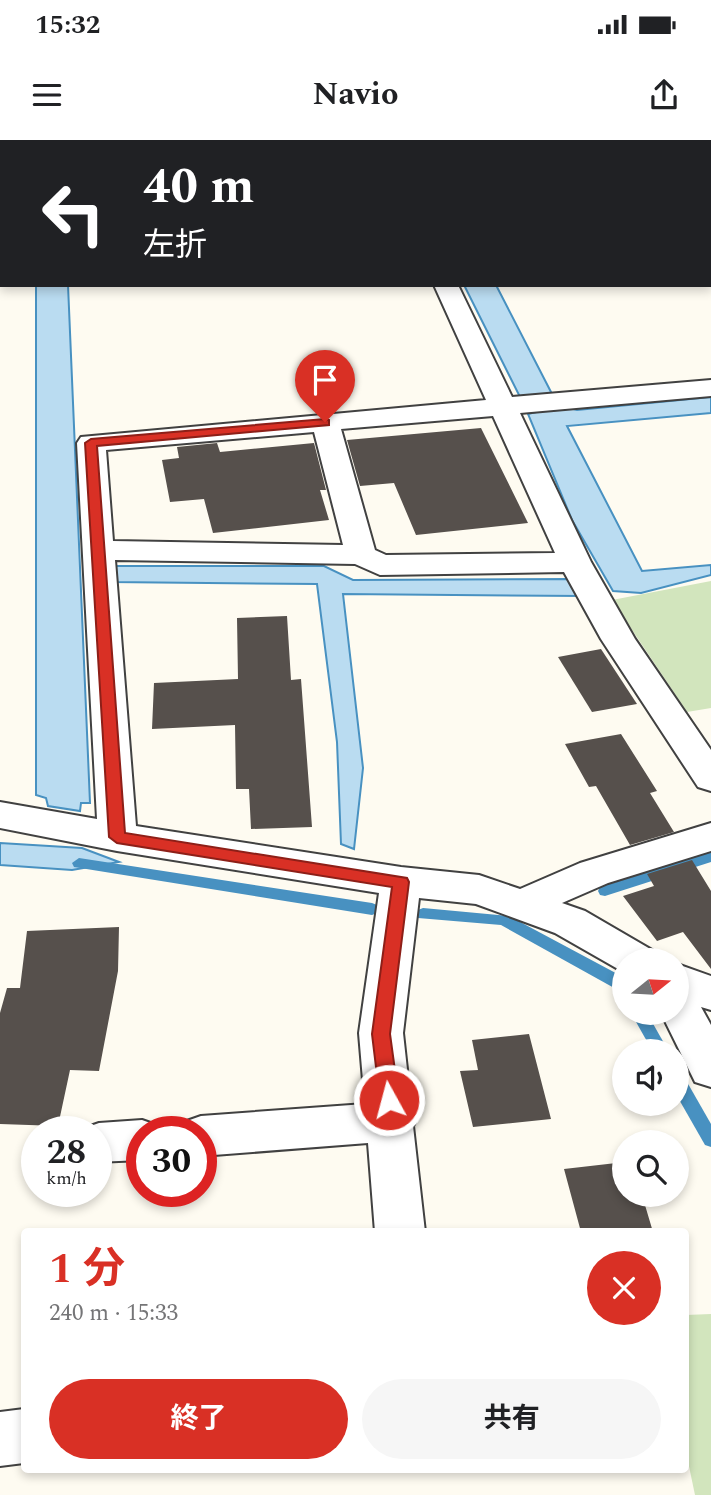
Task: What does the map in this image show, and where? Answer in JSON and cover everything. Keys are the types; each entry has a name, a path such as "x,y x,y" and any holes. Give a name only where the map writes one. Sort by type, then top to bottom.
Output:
{"street":[{"path":"447,287 575,562 618,639 711,778"},
{"path":"117,837 91,443 711,388"},
{"path":"325,422 361,555"},
{"path":"97,550 361,555 380,565 575,562"},
{"path":"0,815 117,837 401,882 478,890 570,922 615,948"},
{"path":"523,904 594,873 711,837"},
{"path":"400,1228 392,1122 381,1034 401,882"},
{"path":"690,986 711,993"},
{"path":"689,1026 711,1069"},
{"path":"217,1135 392,1122"},
{"path":"0,1439 21,1436"}],"green space":[{"path":"711,581 711,708 687,712 612,600"},
{"path":"711,1314 711,1495 695,1495 689,1466 689,1315"}],"water":[{"path":"36,287 68,287 90,803 81,803 80,811 48,806 46,798 36,795"},
{"path":"465,287 497,287 552,394 520,397"},
{"path":"711,397 711,413 567,426 642,571 711,565 711,575 641,593 613,591 572,520 528,414 562,406 577,410"},
{"path":"113,566 324,566 353,580 571,579 582,596 343,594 363,768 354,849 341,844 337,742 317,584 110,582"},
{"path":"0,843 82,848 119,862 72,870 0,865"}],"building":[{"path":"481,428 528,523 416,535 394,483 360,486 347,440"},
{"path":"217,443 220,452 314,443 326,490 320,490 329,520 213,533 204,499 170,502 162,460 179,458 177,447"},
{"path":"287,616 291,680 301,679 312,827 251,829 249,789 236,789 235,725 152,729 154,683 238,679 237,618"},
{"path":"601,649 637,704 592,712 558,657"},
{"path":"621,734 657,791 650,793 674,832 630,845 596,786 589,787 565,744"},
{"path":"692,860 711,891 711,969 683,932 657,941 623,896 654,886 647,874"},
{"path":"119,927 118,971 99,1071 70,1070 60,1116 21,1116 21,1125 0,1124 0,1013 7,988 20,988 27,931"},
{"path":"529,1034 551,1119 473,1127 460,1071 478,1070 472,1040"},
{"path":"612,1163 612,1207 646,1207 652,1228 580,1228 564,1169"}],"waterway":[{"path":"605,891 711,857"},
{"path":"79,863 372,909"},
{"path":"423,914 504,920 612,978"},
{"path":"646,1026 654,1039"},
{"path":"689,1101 711,1140"}],"route":[{"path":"325,422 91,443 117,837 401,882 381,1034 389,1100"}]}
